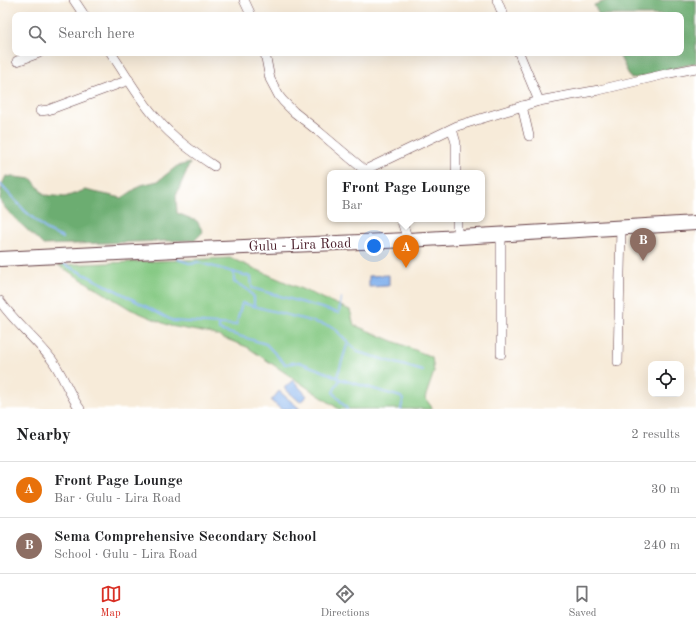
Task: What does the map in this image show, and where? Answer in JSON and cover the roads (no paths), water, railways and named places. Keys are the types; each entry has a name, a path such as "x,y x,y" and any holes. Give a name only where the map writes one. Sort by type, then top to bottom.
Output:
{"main road":[{"name":"Gulu - Lira Road","path":"0,259 457,238 696,223"}],"street":[{"path":"74,0 82,12"},
{"path":"244,0 250,12"},
{"path":"497,0 503,12"},
{"path":"18,61 31,56"},
{"path":"113,56 145,105 158,120 181,142 214,166"},
{"path":"266,56 270,78 283,101 294,112 366,170"},
{"path":"520,56 539,101"},
{"path":"369,170 452,129 473,121 539,101 598,90 696,68"},
{"path":"40,111 48,110 129,80"},
{"path":"522,106 529,136"},
{"path":"452,129 456,143 456,170"},
{"path":"402,222 408,240"},
{"path":"457,222 457,238"},
{"path":"618,362 621,228"},
{"path":"501,235 501,354"},
{"path":"0,301 12,317 50,359 80,409"}],"water":[{"path":"389,275 389,286 369,287 369,276"},
{"path":"293,380 307,396 300,402 284,388"},
{"path":"279,391 300,409 281,409 271,401"}],"waterway":[{"path":"0,184 25,211 48,231 63,238"},
{"path":"177,259 192,264 197,262 251,277 252,288 339,313 341,298"},
{"path":"64,264 173,321 219,324 219,330 266,344 285,364 299,362 340,379 333,392 347,409"},
{"path":"234,272 234,282 247,289 254,297 254,306"},
{"path":"219,324 236,325 242,303 333,327 358,352 423,371"},
{"path":"337,377 348,342"},
{"path":"340,379 401,397 403,400 401,409"}],"place":[{"name":"Sema Comprehensive Secondary School","path":"643,261"},
{"name":"Front Page Lounge","path":"406,268"}]}
